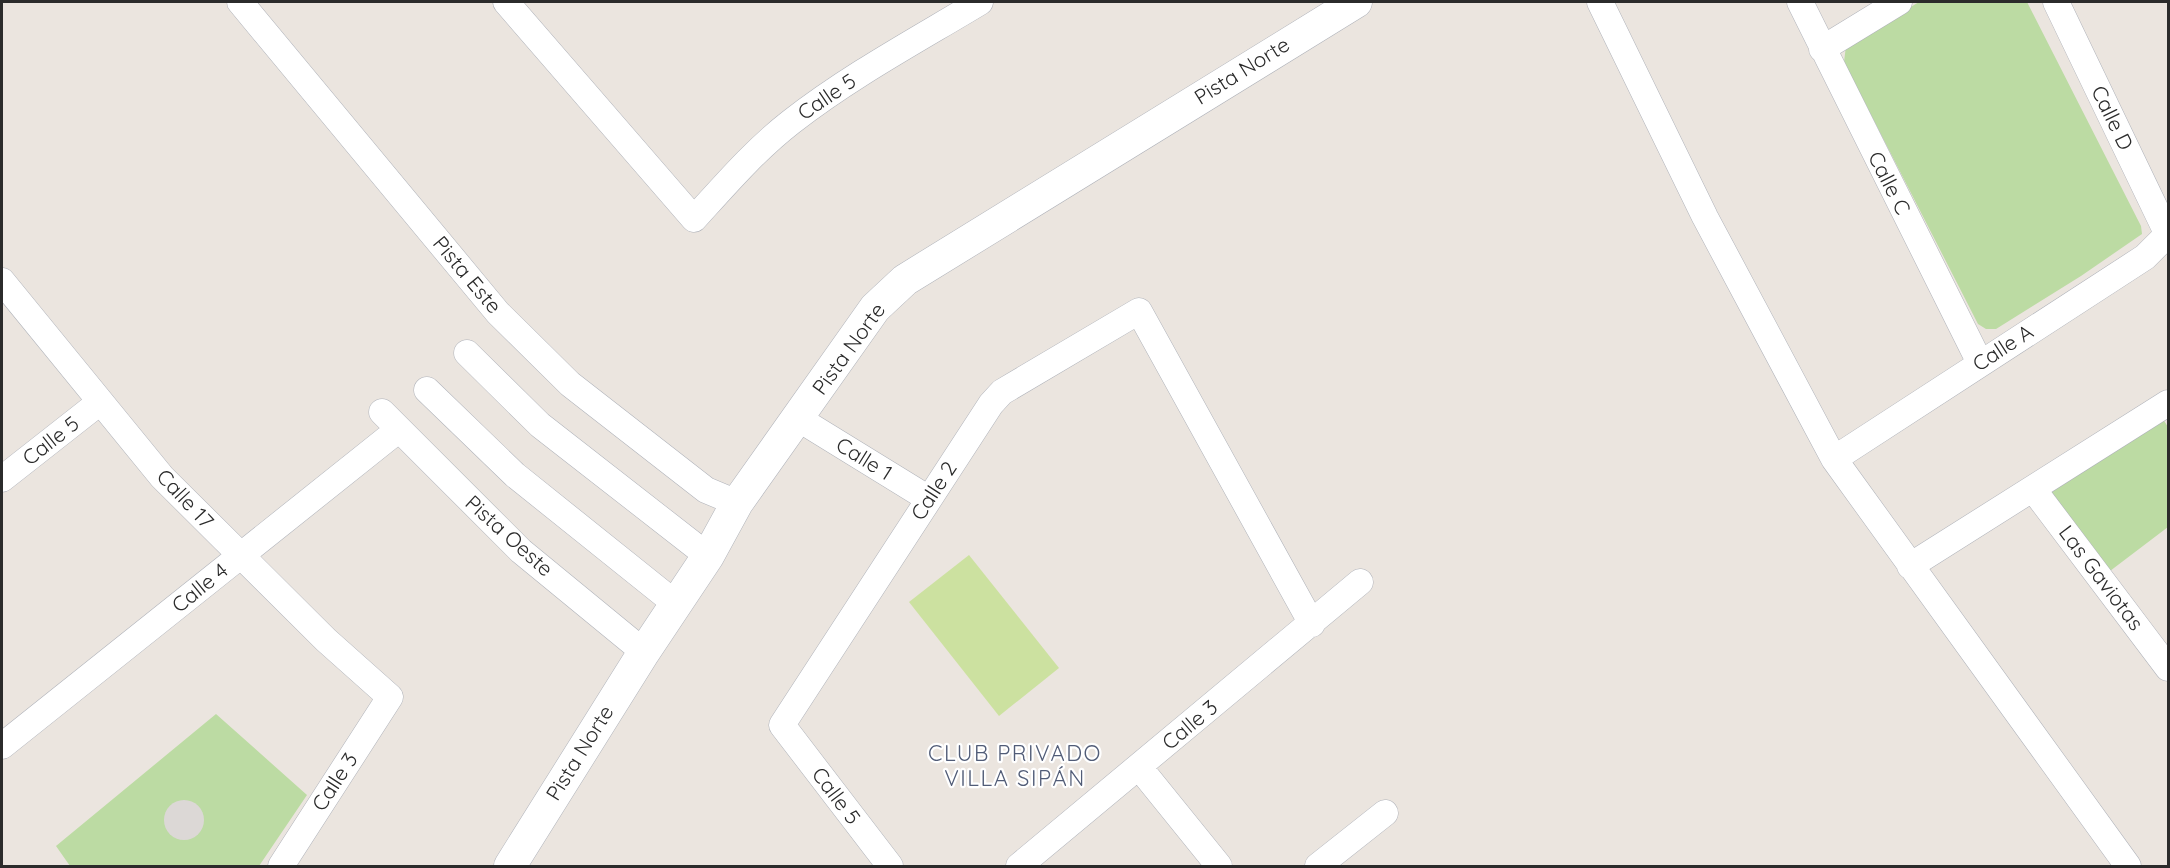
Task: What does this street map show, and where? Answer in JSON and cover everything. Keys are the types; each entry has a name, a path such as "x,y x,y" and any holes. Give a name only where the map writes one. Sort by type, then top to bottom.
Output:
{"street":[{"name":"Pista Este","path":"240,2 498,313 570,384 706,490 737,503"},
{"name":"Calle 5","path":"506,2 694,219 749,157 791,122 843,85 980,2"},
{"name":"Pista Norte","path":"510,867 644,652 708,556 737,503 799,419 875,308 905,280 1356,2"},
{"path":"1600,2 1705,217 1834,459 1910,566 1982,661 2128,867"},
{"name":"Calle C","path":"1800,2 1980,363"},
{"path":"1822,49 1899,2"},
{"name":"Calle D","path":"2056,2 2168,234"},
{"name":"Calle A","path":"1834,459 2145,257 2168,234"},
{"name":"Calle 17","path":"2,281 162,477 326,640 390,697"},
{"name":"Calle 2","path":"782,725 929,499 1002,392 1139,311 1312,624"},
{"path":"467,353 540,425 708,556"},
{"path":"427,390 515,475 676,604"},
{"name":"Calle 5","path":"2,479 100,402"},
{"path":"1910,566 2169,403"},
{"name":"Calle 1","path":"799,419 929,499"},
{"name":"Calle 4","path":"2,746 240,556 390,421"},
{"name":"Pista Oeste","path":"390,421 521,551 644,652"},
{"name":"Las Gaviotas","path":"2033,489 2169,668"},
{"name":"Calle 3","path":"1019,867 1360,582"},
{"name":"Calle 3","path":"281,867 390,697"},
{"name":"Calle 5","path":"782,725 890,867"},
{"path":"1139,767 1219,867"},
{"path":"1318,867 1385,813"}],"green space":[{"path":"1919,2 2027,2 2141,226 2142,234 2081,276 1996,329 1986,329 1978,324 1844,62 1846,46"},
{"path":"2161,416 2168,427 2168,527 2110,571 2046,493"},
{"path":"969,555 1059,668 999,716 909,602"},
{"path":"216,714 307,795 259,866 70,866 56,846"}],"shaded area":[{"path":"184,800 192,801 198,806 203,812 203,828 198,834 192,839 184,840 176,839 170,834 165,828 164,820 165,812 170,806 176,801"}],"district":[{"name":"CLUB PRIVADO VILLA SIPÁN","path":"1015,766"}]}
